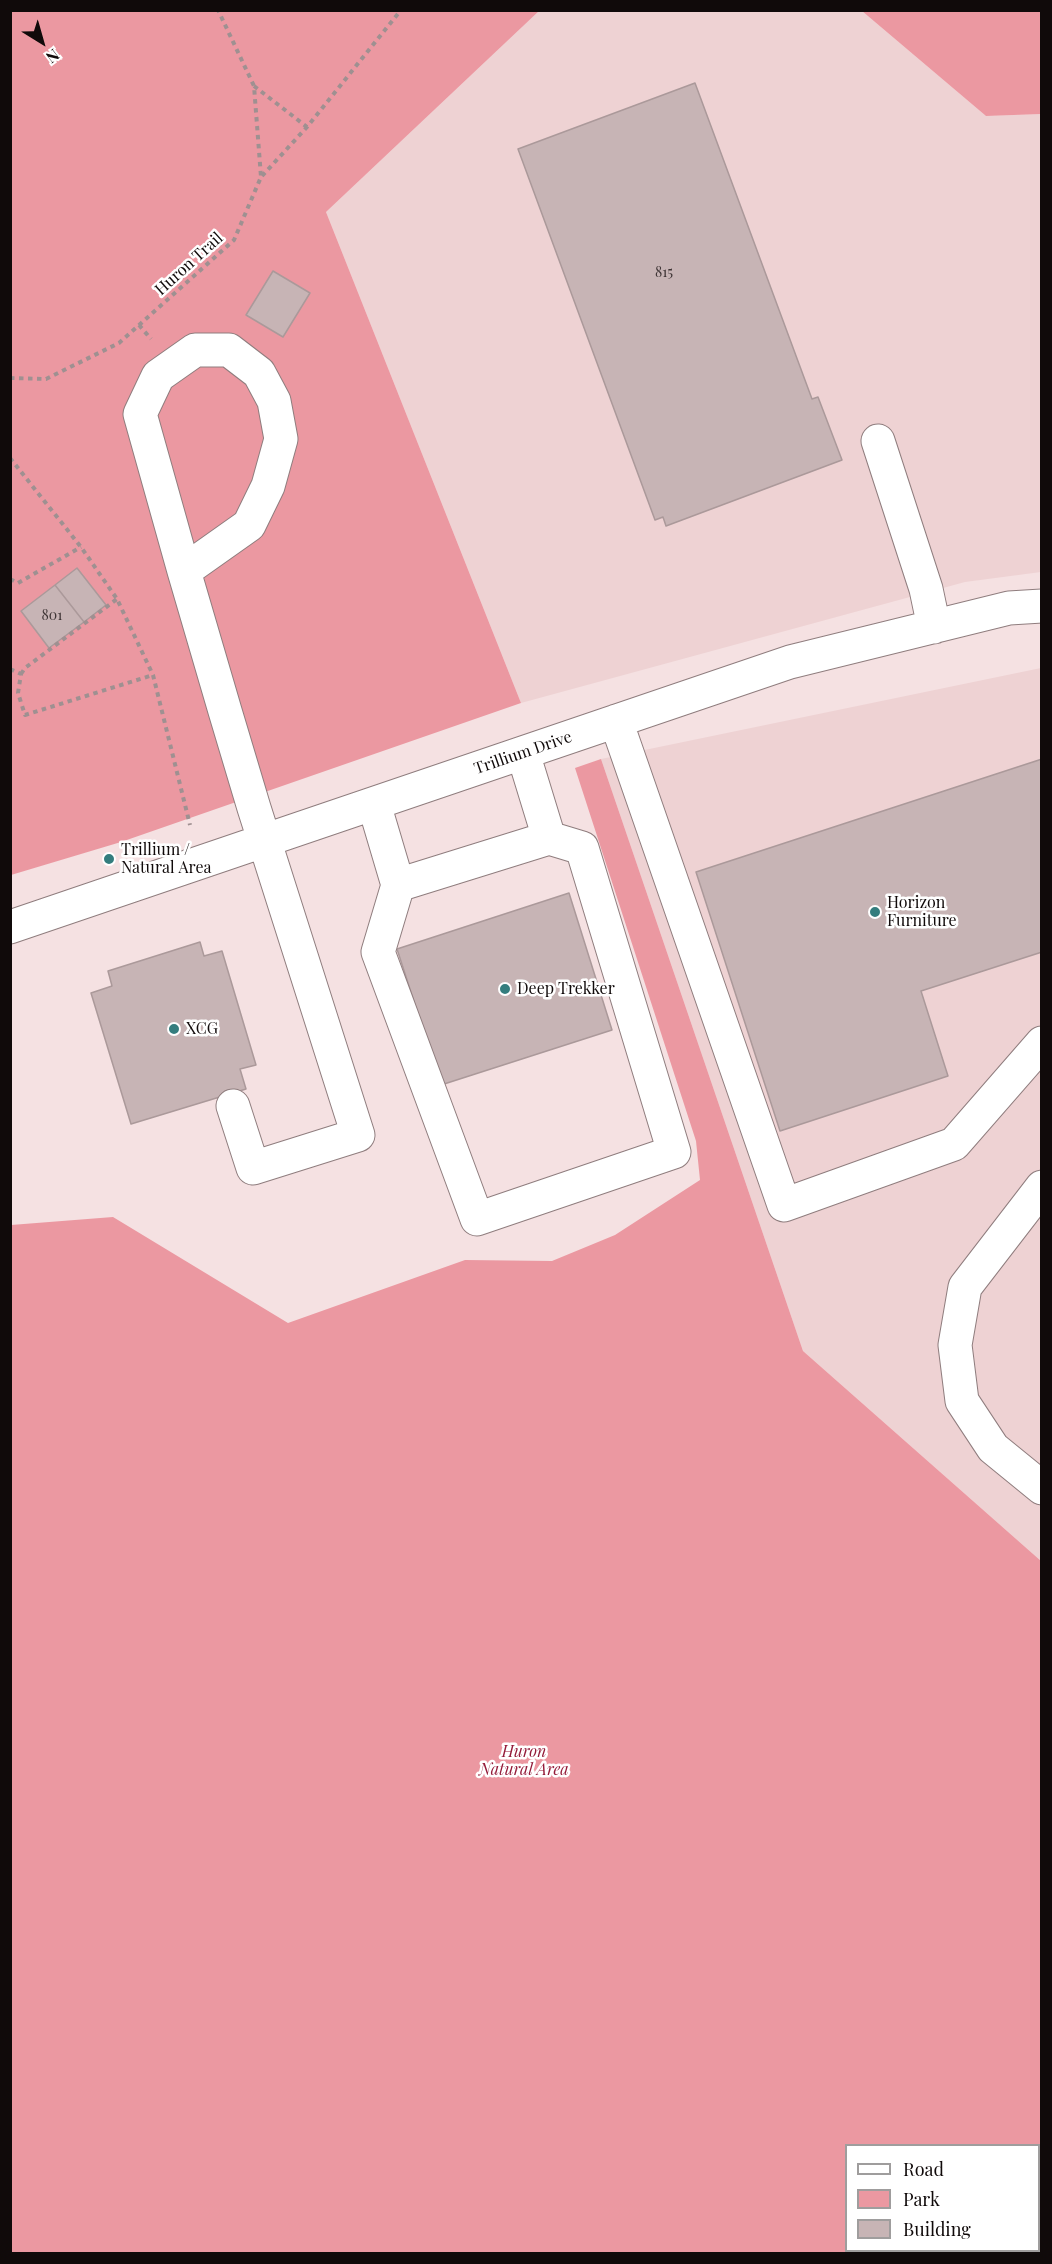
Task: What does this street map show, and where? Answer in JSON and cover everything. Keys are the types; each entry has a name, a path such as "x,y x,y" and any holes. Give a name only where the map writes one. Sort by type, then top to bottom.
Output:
{"street":[{"path":"184,571 249,525 268,486 281,439 274,401 259,373 229,350 195,350 158,376 140,414 184,571 265,842 358,1135 253,1168 233,1106"},
{"path":"878,441 926,589 934,627"},
{"name":"Trillium Drive","path":"10,927 790,662 1009,608 1041,606"},
{"path":"616,721 784,1205 954,1144 1041,1043"},
{"path":"523,753 549,838"},
{"path":"374,804 398,885 378,952 477,1220 674,1152 582,848 549,838 398,885"},
{"path":"1041,1187 965,1287 955,1345 962,1401 993,1448 1041,1488"}],"path":[{"name":"Huron Trail","path":"10,378 46,379 119,344 234,240 261,177 254,86 218,10"},
{"path":"261,177 307,127 401,10"},
{"path":"254,86 307,127"},
{"path":"10,458 81,547 117,599 153,675 190,825"},
{"path":"10,579 18,583 81,547"},
{"path":"117,599 25,668 21,674 18,693 25,715 153,675"},
{"path":"10,669 21,674"}],"shaded area":[{"path":"539,11 862,11 986,116 1041,114 1041,572 965,582 521,703 326,212"},
{"path":"1041,668 1041,1561 803,1351 601,759"}],"green space":[{"path":"11,11 539,11 326,212 521,703 121,842 11,875"},
{"path":"862,11 1041,11 1041,114 986,116"},
{"name":"Huron Natural Area","path":"601,759 803,1351 1041,1561 1041,2253 11,2253 11,1225 113,1217 288,1323 465,1260 552,1261 615,1235 700,1180 696,1141 575,768"}],"building":[{"path":"695,83 812,399 818,397 842,460 666,526 663,517 655,520 518,149"},
{"path":"273,271 310,293 283,337 246,315"},
{"path":"77,568 106,605 84,622 55,585"},
{"path":"55,585 84,622 49,648 21,611"},
{"name":"Horizon Furniture","path":"1042,759 1042,952 921,991 948,1076 780,1131 696,872"},
{"name":"Deep Trekker","path":"569,893 612,1030 441,1085 397,949"},
{"name":"XCG","path":"200,942 204,956 222,951 256,1065 240,1069 246,1089 131,1124 91,993 112,986 108,971"}],"place":[{"name":"Trillium / Natural Area","path":"109,859"},
{"name":"Horizon Furniture","path":"875,912"},
{"name":"Deep Trekker","path":"505,989"},
{"name":"XCG","path":"174,1029"}]}
